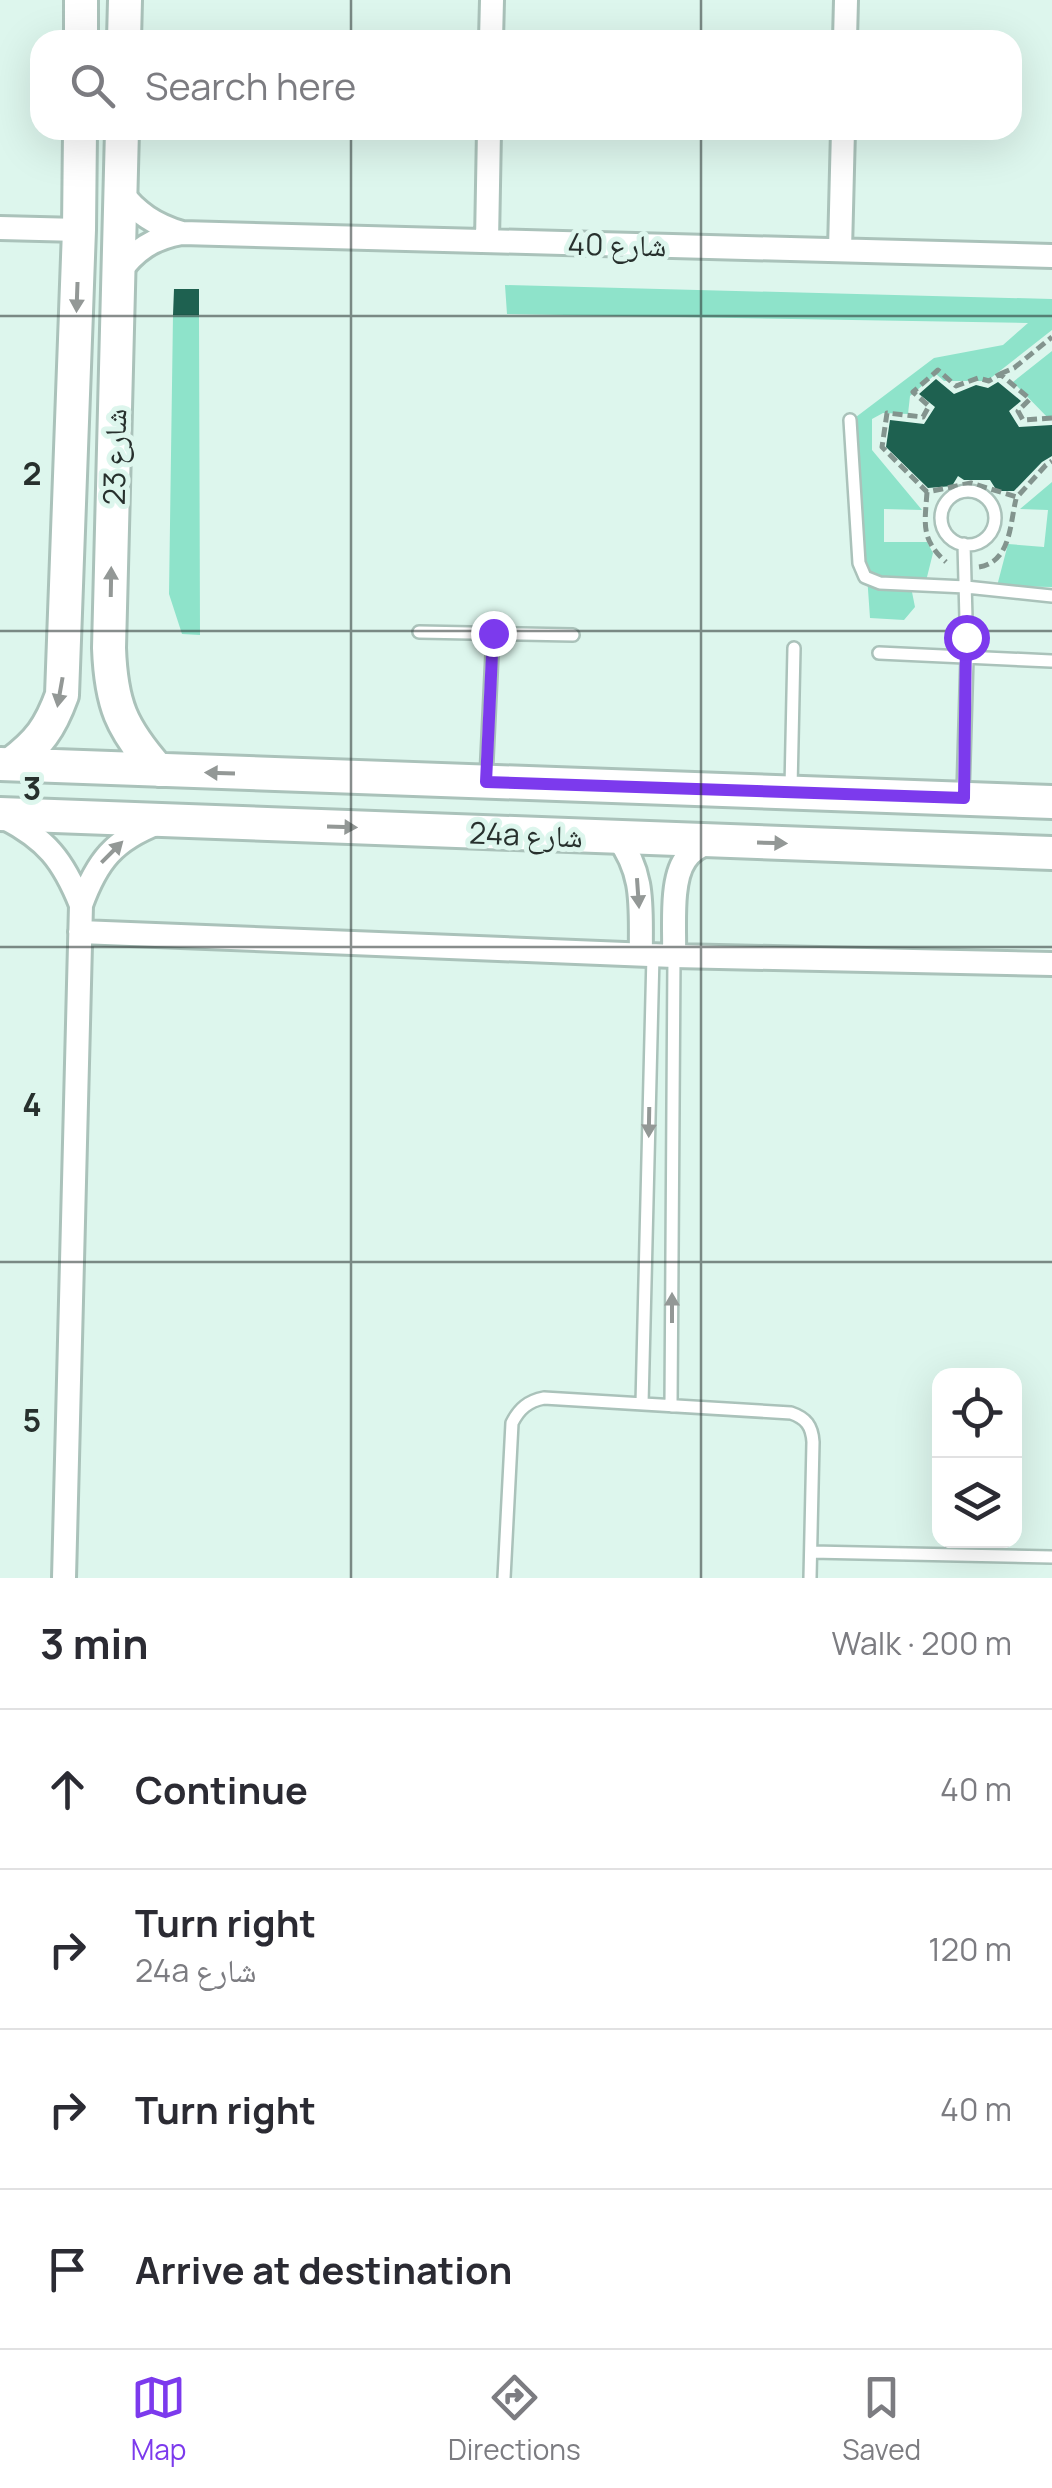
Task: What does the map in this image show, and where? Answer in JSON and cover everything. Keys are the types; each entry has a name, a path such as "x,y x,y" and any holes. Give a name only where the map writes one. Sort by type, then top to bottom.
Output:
{"street":[{"path":"81,0 81,30"},
{"path":"124,30 125,0"},
{"path":"491,30 492,0"},
{"path":"845,30 846,0"},
{"name":"شارع 23","path":"6,764 34,746 52,722 62,695 80,140"},
{"name":"شارع 23","path":"122,140 110,682 119,715 136,745 158,770"},
{"path":"487,241 489,140"},
{"path":"840,250 843,140"},
{"name":"شارع 40","path":"120,191 146,218 182,233"},
{"path":"0,228 79,230"},
{"name":"شارع 40","path":"118,274 145,245 162,236 182,233 1052,256"},
{"path":"69,513 79,560 86,634 98,646 109,648"},
{"name":"24a شارع","path":"6,764 1052,802"},
{"path":"80,905 92,876 110,850 135,832 168,821 231,810 299,809 310,798 305,776"},
{"path":"0,815 27,829 50,850 69,876 80,905 64,1578"},
{"name":"24a شارع","path":"0,815 1052,854"},
{"path":"616,838 634,865 656,955"},
{"path":"656,955 684,860 710,841"},
{"path":"80,932 656,955 1052,964"}],"lane":[{"path":"850,420 859,562 865,577 880,583 1052,596"},
{"path":"971,491 988,500 995,516 990,534 974,544 964,544 948,536 943,528 942,510 953,495 971,491"},
{"path":"964,544 964,798"},
{"path":"419,632 572,635"},
{"path":"486,782 493,633"},
{"path":"791,792 794,648"},
{"path":"879,653 1051,661"},
{"path":"642,1404 656,955"},
{"path":"656,955 674,1062 671,1406"},
{"path":"650,1062 674,1062"},
{"path":"504,1578 512,1423 528,1403 544,1398 790,1413 804,1419 810,1426 813,1442 810,1578"},
{"path":"810,1552 1052,1557"}],"path":[{"path":"1052,338 1014,368 989,381 978,378 956,386 938,370 913,392 929,406 923,417 887,413 882,446 926,492 971,483 1017,498 1052,461"},
{"path":"1000,374 1030,399 1018,411 1024,420 1052,418"}],"green space":[{"path":"505,285 1052,299 1052,330 987,381 944,381 936,374 910,396 908,414 883,413 872,419 872,450 922,510 884,509 884,542 927,542 933,553 926,581 911,587 915,607 904,620 870,618 856,417 934,358 1003,345 1028,323 507,314"},
{"path":"173,315 199,315 200,635 182,634 169,594"},
{"path":"1052,351 1052,418 1049,419 1013,382"},
{"path":"1052,482 1052,587 997,586 1008,544 1044,547 1048,510 1020,509"}],"building":[{"path":"174,289 199,289 199,315 173,315"},
{"path":"936,379 954,394 976,385 988,388 998,382 1021,401 1009,411 1019,427 1052,425 1052,456 1014,491 997,491 990,480 964,480 958,476 952,486 928,488 886,447 890,420 924,424 935,407 919,394"}],"route":[{"path":"493,633 486,782 964,798 966,637"}]}
